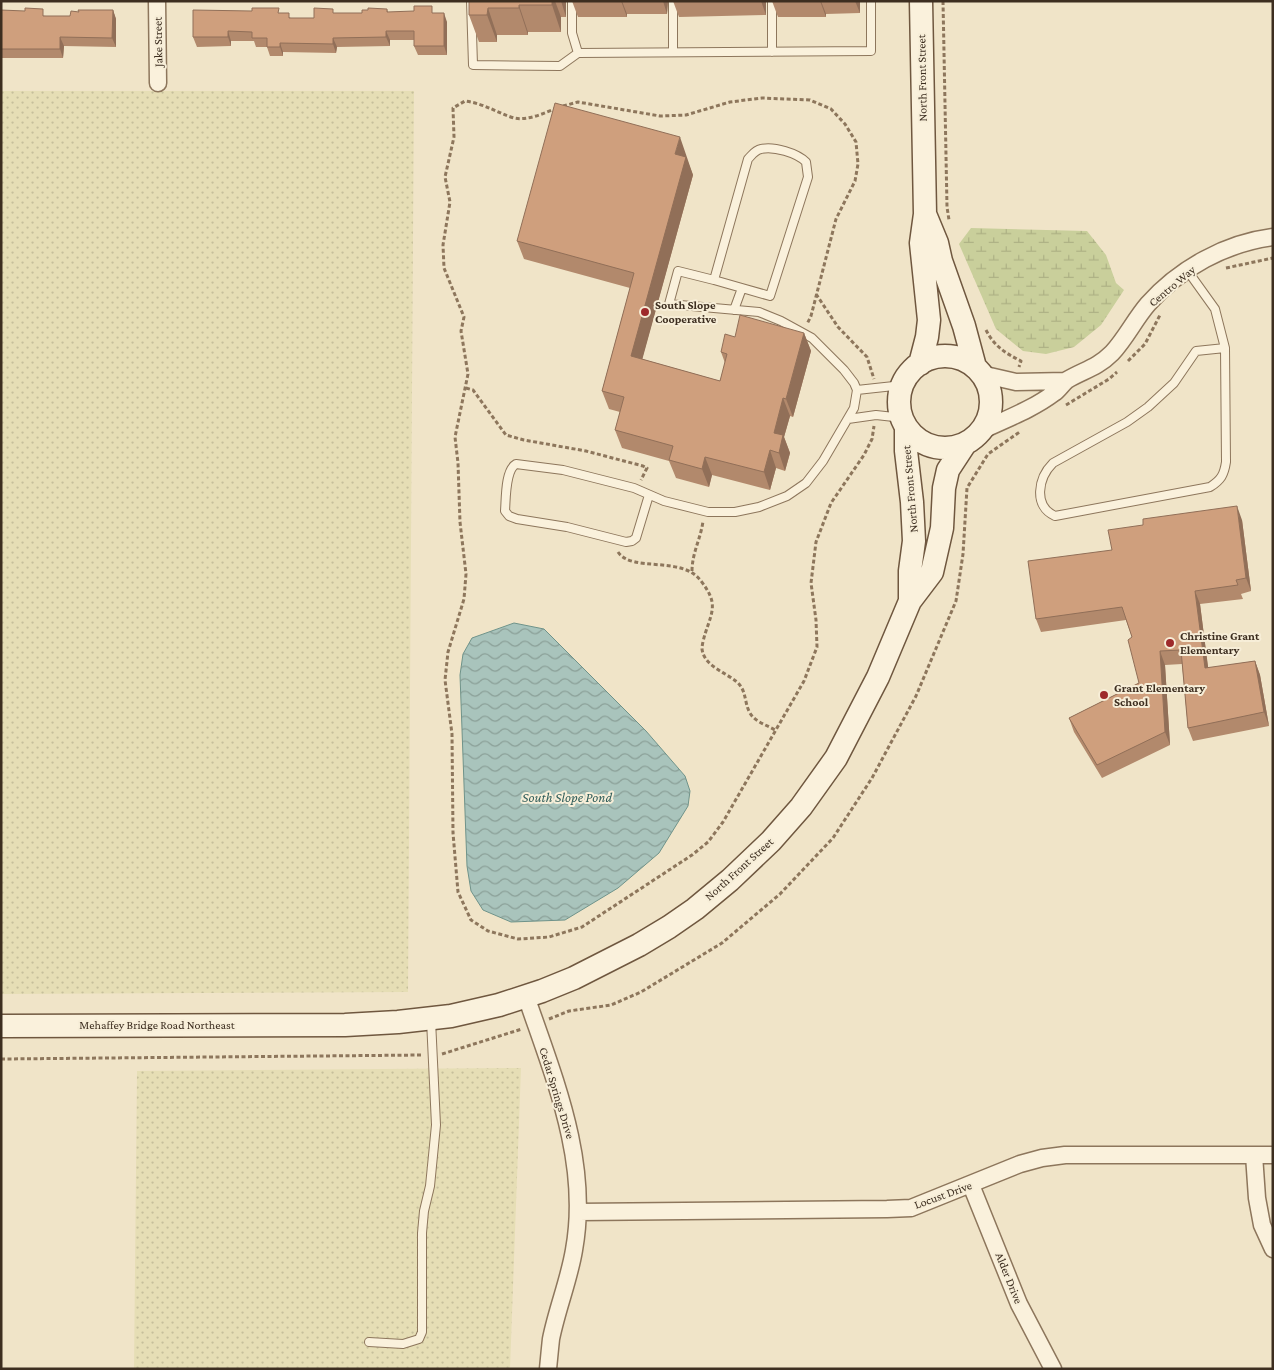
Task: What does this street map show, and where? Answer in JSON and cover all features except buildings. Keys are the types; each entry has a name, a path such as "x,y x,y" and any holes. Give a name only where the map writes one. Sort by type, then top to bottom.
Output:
{"main road":[{"name":"North Front Street","path":"920,364 929,320 921,242 925,214 921,1"},
{"path":"925,214 937,243 941,261 978,370 991,393 992,406 983,430 965,444 952,448 939,448 921,441 905,423 900,413 900,398 903,385 910,373 920,364 934,358 948,356 962,360 978,370"},
{"name":"North Front Street","path":"312,1025 345,1025 431,1018 480,1009 542,991 605,963 669,927 695,909 730,880 771,841 801,807 836,758 878,678 910,602 910,571 914,541 905,423"},
{"path":"910,602 932,572 942,528 944,488 948,470 965,444"},
{"name":"Mehaffey Bridge Road Northeast","path":"1,1026 312,1025"}],"street":[{"name":"Jake Street","path":"157,1 158,83"},
{"name":"Centro Way","path":"983,430 1021,412 1054,393 1066,381 1097,365 1112,353 1148,304 1187,270 1228,248 1256,240 1273,238"},
{"name":"Centro Way","path":"978,370 1016,382 1066,381"},
{"name":"Cedar Springs Drive","path":"526,996 569,1125 576,1165 578,1212 574,1250 552,1338 548,1369"},
{"name":"Locust Drive","path":"578,1212 912,1208 1042,1158 1066,1155 1273,1155"},
{"path":"1254,1155 1257,1198 1262,1225 1273,1249"},
{"name":"Alder Drive","path":"971,1185 1019,1304 1053,1369"}],"lane":[{"path":"471,1 473,65 560,66 578,53 870,51 871,1"},
{"path":"572,1 572,33 578,53"},
{"path":"673,1 673,51"},
{"path":"772,1 772,52"},
{"path":"648,495 636,538 632,541 617,541 567,527 516,519 509,516 505,511 509,473 512,466 516,464 563,470 638,490 664,501 704,511 735,512 759,507 788,496 806,483 823,461 854,408 857,390 854,383 844,370 812,338 760,312 669,304 678,270 770,296 808,177 806,162 800,157 772,148 759,149 748,159 714,280"},
{"path":"1187,270 1215,309 1225,348 1225,472 1220,480 1210,487 1055,516 1047,512 1042,504 1041,485 1045,471 1049,467 1128,422 1148,407 1174,384 1196,351 1225,348"},
{"path":"734,310 742,288"},
{"path":"857,390 903,385"},
{"path":"848,419 876,415 905,423"},
{"path":"369,1342 403,1344 419,1339 422,1332 422,1233 424,1211 430,1186 436,1125 431,1018"}],"path":[{"path":"944,1 947,207 950,227"},
{"path":"1223,269 1273,258"},
{"path":"808,321 816,294"},
{"path":"1127,362 1145,344 1162,312"},
{"path":"1060,408 1109,379 1121,368"},
{"path":"466,388 473,390 506,434 524,440 586,451 647,468 638,490"},
{"path":"692,571 692,560 702,531 704,511"},
{"path":"617,541 618,551 627,560 663,564 692,571 701,581 711,596 713,604 711,619 702,644 706,658 717,669 738,683 744,692 750,713 756,720 775,730"},
{"path":"1,1059 443,1054 536,1024"}],"shaded area":[{"path":"1,91 414,91 408,992 1,994"},
{"path":"521,1068 510,1369 134,1369 137,1071"}],"green space":[{"path":"971,228 1087,231 1106,255 1116,283 1124,290 1101,325 1074,347 1046,354 1023,351 996,329 959,244"}],"water":[{"name":"South Slope Pond","path":"514,623 544,629 646,731 685,776 690,791 688,806 659,853 618,888 565,920 511,922 483,910 471,891 467,866 460,675 463,654 472,638"}],"place":[{"name":"South Slope Cooperative","path":"645,312"},
{"name":"Christine Grant Elementary","path":"1170,643"},
{"name":"Grant Elementary School","path":"1104,695"}]}
